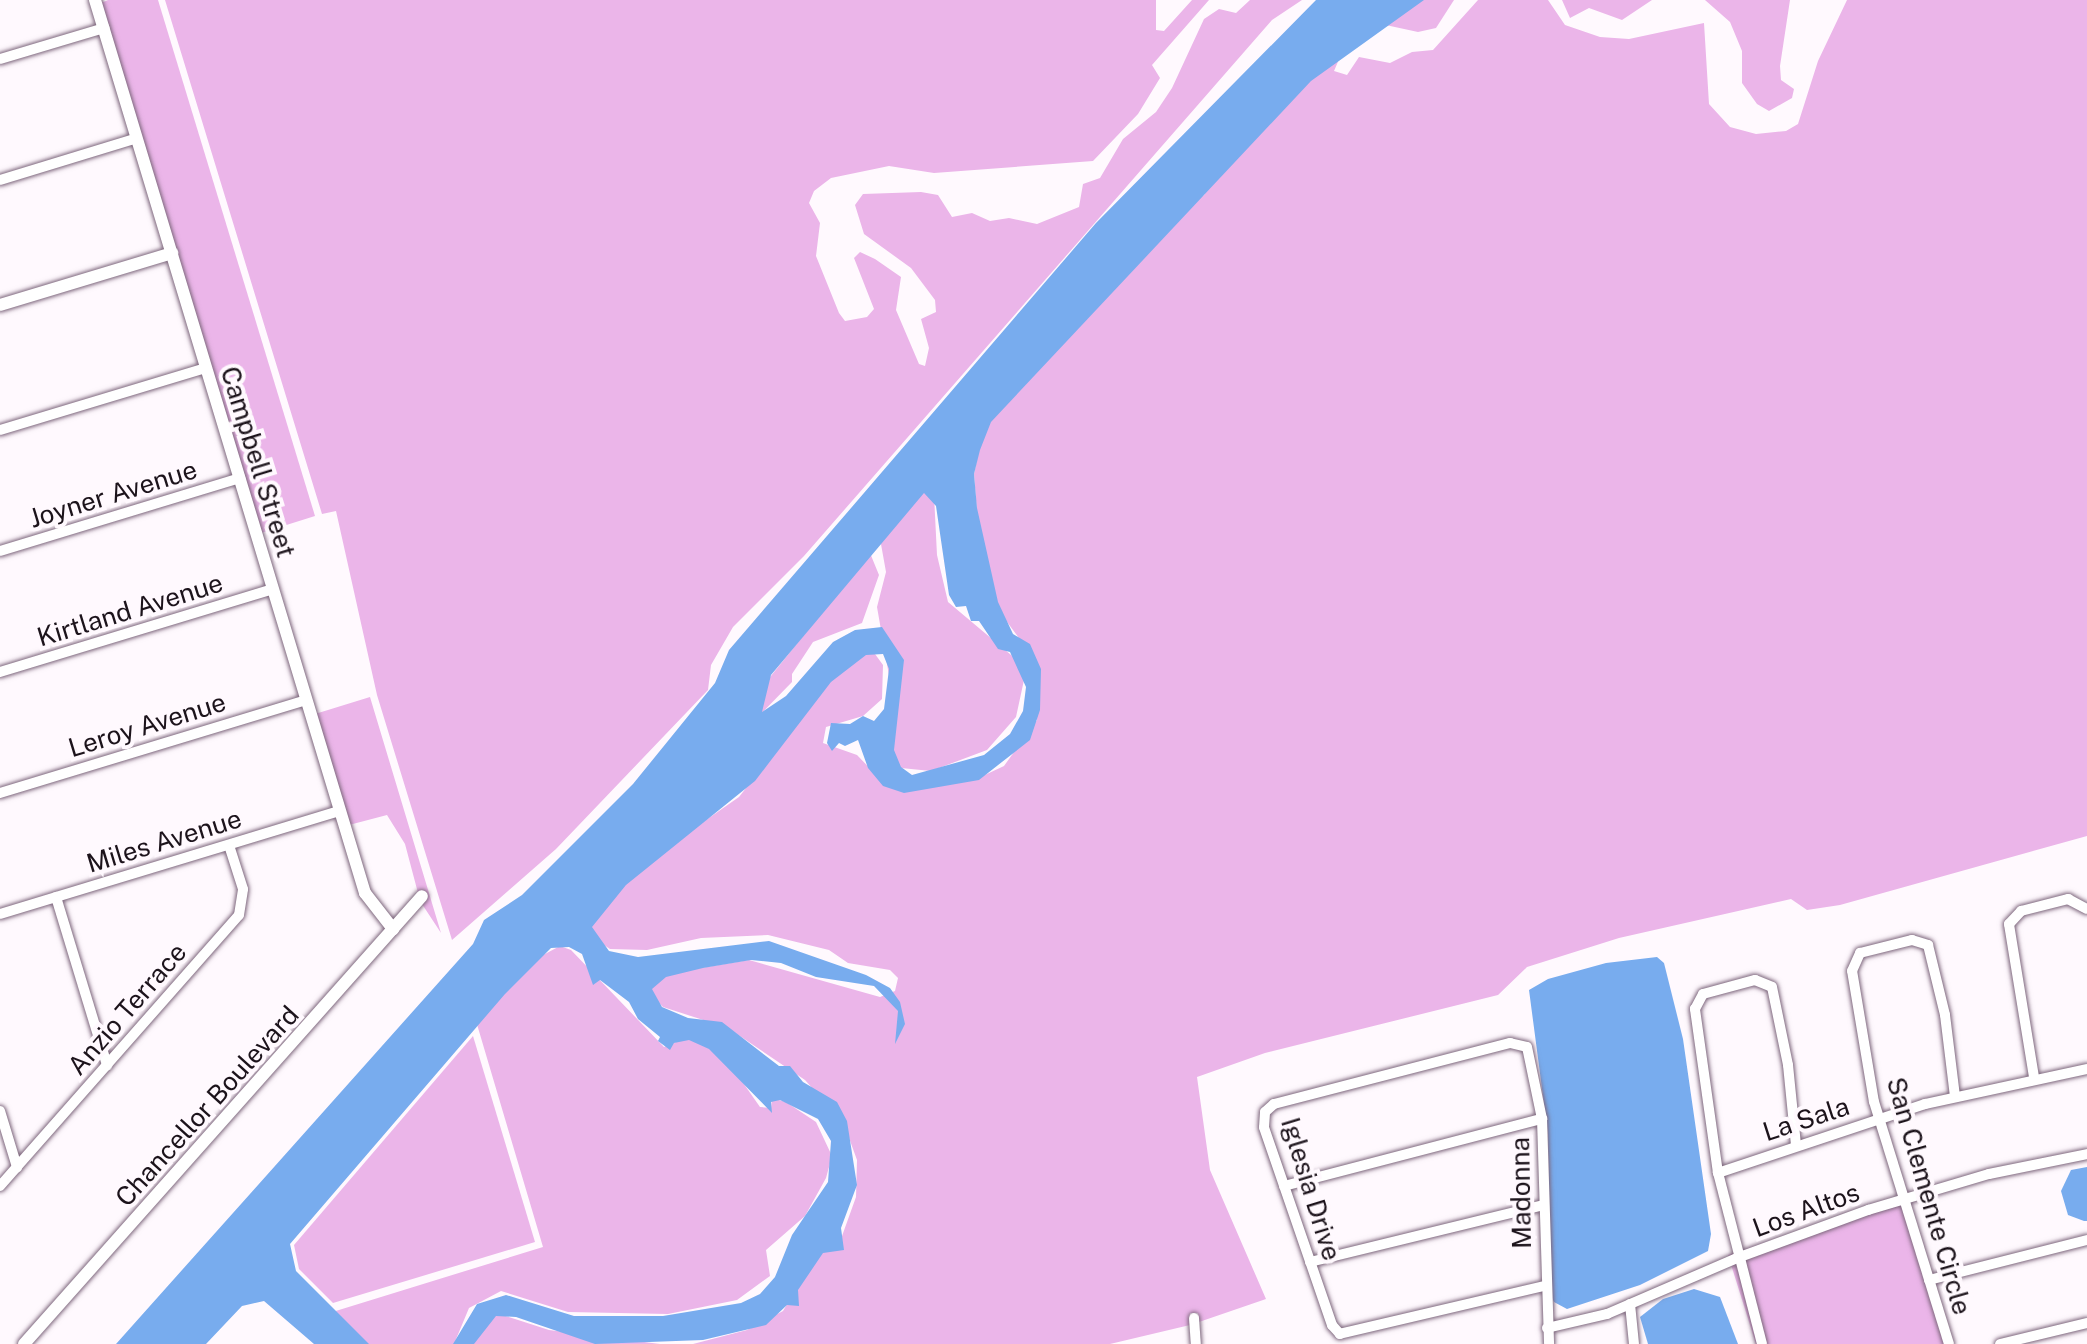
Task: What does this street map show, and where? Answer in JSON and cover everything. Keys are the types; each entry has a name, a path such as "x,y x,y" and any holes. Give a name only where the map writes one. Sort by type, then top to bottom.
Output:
{"street":[{"name":"Campbell Street","path":"95,0 369,902 393,929"},
{"path":"0,59 104,28"},
{"path":"0,180 137,138"},
{"path":"0,305 172,253"},
{"path":"0,430 206,368"},
{"name":"Joyner Avenue","path":"0,551 240,478"},
{"name":"Kirtland Avenue","path":"0,672 273,589"},
{"name":"Leroy Avenue","path":"0,793 307,700"},
{"name":"Miles Avenue","path":"0,914 340,811"},
{"name":"Anzio Terrace","path":"0,1186 239,915 243,889 229,845"},
{"name":"Chancellor Boulevard","path":"24,1344 422,896"},
{"path":"56,897 107,1065"},
{"path":"2034,1077 2009,924 2018,912 2068,899 2087,909"},
{"name":"San Clemente Circle","path":"1949,1344 1879,1118 1852,967 1864,952 1916,939 1930,948 1955,1096"},
{"path":"1762,1344 1737,1258 1718,1173 1695,1009 1708,992 1755,980 1772,987 1796,1145"},
{"name":"Iglesia Drive","path":"1525,1046 1510,1043 1271,1105 1263,1125 1332,1325 1344,1335 1544,1286"},
{"name":"Madonna","path":"1525,1046 1533,1063 1542,1119 1544,1286 1549,1344"},
{"name":"La Sala","path":"1718,1173 1879,1118 1955,1096 2034,1077 2087,1069"},
{"path":"0,1111 17,1167"},
{"path":"1284,1186 1542,1119"},
{"name":"Los Altos","path":"1547,1328 1586,1321 1737,1258 1904,1199 2087,1154"},
{"path":"1310,1262 1543,1205"},
{"path":"1929,1280 2087,1240"},
{"path":"1630,1304 1634,1344"},
{"path":"1194,1318 1196,1344"},
{"path":"2000,1344 2087,1323"}],"shaded area":[{"path":"108,0 158,0 315,516 261,533 101,3"},
{"path":"165,0 1156,0 1156,30 1164,31 1192,0 1209,0 1152,65 1160,78 1138,114 1093,161 934,173 889,166 831,178 814,191 809,203 820,223 816,256 839,313 845,321 867,317 874,309 854,258 860,252 875,259 901,277 896,310 919,364 925,366 929,348 921,319 936,312 935,300 911,268 864,234 855,205 863,194 921,192 938,195 952,217 972,213 990,221 1009,218 1037,224 1079,207 1083,184 1100,178 1123,139 1156,112 1172,88 1204,19 1219,9 1236,13 1250,0 1302,0 1272,20 804,556 733,627 711,665 708,690 556,849 452,940 377,695 336,511 322,514"},
{"path":"1393,0 1454,0 1436,28 1418,32 1381,24"},
{"path":"1478,0 1548,0 1565,25 1600,37 1629,39 1704,23 1709,104 1730,127 1756,134 1786,131 1798,124 1818,61 1847,0 2087,0 2087,836 1840,905 1807,910 1791,899 1619,938 1527,967 1498,995 1265,1053 1197,1077 1210,1170 1266,1299 1199,1322 1198,1313 1190,1313 1190,1325 1110,1344 693,1344 747,1330 783,1311 819,1251 837,1250 856,1197 857,1160 844,1124 805,1080 728,1028 663,1007 645,989 652,976 749,960 880,997 895,991 898,978 890,970 848,963 829,950 768,935 701,938 647,950 610,949 592,937 585,923 653,857 739,797 844,664 863,654 875,654 883,665 882,699 863,716 826,727 823,743 857,755 883,782 974,780 1004,766 1037,720 1019,638 996,607 981,566 974,474 983,429 1176,212 1204,195 1232,150 1283,101 1340,57 1334,71 1347,75 1359,57 1390,63 1412,52 1433,50"},
{"path":"1562,0 1652,0 1622,20 1589,8 1570,18"},
{"path":"1705,0 1790,0 1780,66 1781,80 1794,89 1792,98 1769,111 1757,104 1742,83 1742,51 1730,22"},
{"path":"922,490 934,495 937,555 948,602 1017,660 1024,680 1016,717 987,750 931,771 901,768 887,751 895,710 877,607 886,572 879,533 898,521"},
{"path":"870,553 879,575 862,623 813,642 792,674 792,682 750,725 762,687"},
{"path":"370,697 441,933 422,904 428,896 418,893 405,844 387,815 349,825 315,714"},
{"path":"560,946 571,950 664,1047 686,1038 718,1047 760,1107 771,1108 772,1098 786,1102 816,1122 832,1156 826,1178 805,1216 766,1250 770,1276 737,1300 668,1314 568,1312 501,1291 469,1308 454,1344 360,1344 326,1314 543,1247 476,1021 528,963"},
{"path":"473,1036 535,1242 333,1303 299,1269 294,1245"},
{"path":"1901,1197 1951,1344 1756,1344 1728,1255"},
{"path":"496,1313 549,1330 660,1344 474,1344 475,1336"}],"water":[{"path":"1316,0 1424,0 1311,81 991,422 974,474 977,508 998,602 1013,634 1030,644 1041,669 1040,710 1030,740 979,780 904,793 883,786 868,768 858,740 845,746 839,743 832,751 827,743 831,723 850,724 863,716 874,721 884,709 889,669 883,654 866,655 831,682 755,781 626,885 592,927 609,951 638,957 769,941 866,975 890,988 900,1002 905,1024 895,1044 898,1011 874,986 816,977 781,963 751,960 703,968 666,977 652,989 662,1007 688,1018 722,1022 779,1066 790,1066 803,1082 837,1102 847,1121 857,1185 841,1228 844,1250 823,1253 798,1290 799,1306 787,1305 766,1325 703,1340 595,1344 516,1317 496,1316 474,1344 453,1344 477,1304 506,1295 574,1316 663,1316 741,1303 760,1294 775,1277 792,1235 828,1182 831,1141 818,1119 780,1100 771,1102 772,1113 709,1049 689,1040 674,1043 670,1050 638,1019 629,1002 600,980 593,985 582,954 569,947 551,948 505,994 290,1244 296,1271 369,1344 314,1344 264,1301 242,1306 206,1344 116,1344 473,944 484,920 522,895 633,784 715,683 729,650 1096,223","holes":["924,493 936,506 949,595 956,607 966,606 971,621 979,621 998,649 1010,652 1026,687 1023,711 1010,734 984,755 912,775 901,767 894,750 904,660 882,627 855,630 833,642 786,696 762,712 771,675"]},
{"path":"1657,957 1664,963 1683,1039 1711,1234 1708,1251 1640,1285 1567,1309 1554,1302 1546,1286 1550,1275 1548,1134 1529,990 1548,979 1606,963"},
{"path":"2087,1167 2087,1221 2084,1221 2068,1215 2061,1191 2071,1170"},
{"path":"1694,1289 1720,1297 1738,1344 1648,1344 1640,1317 1663,1299"}]}
